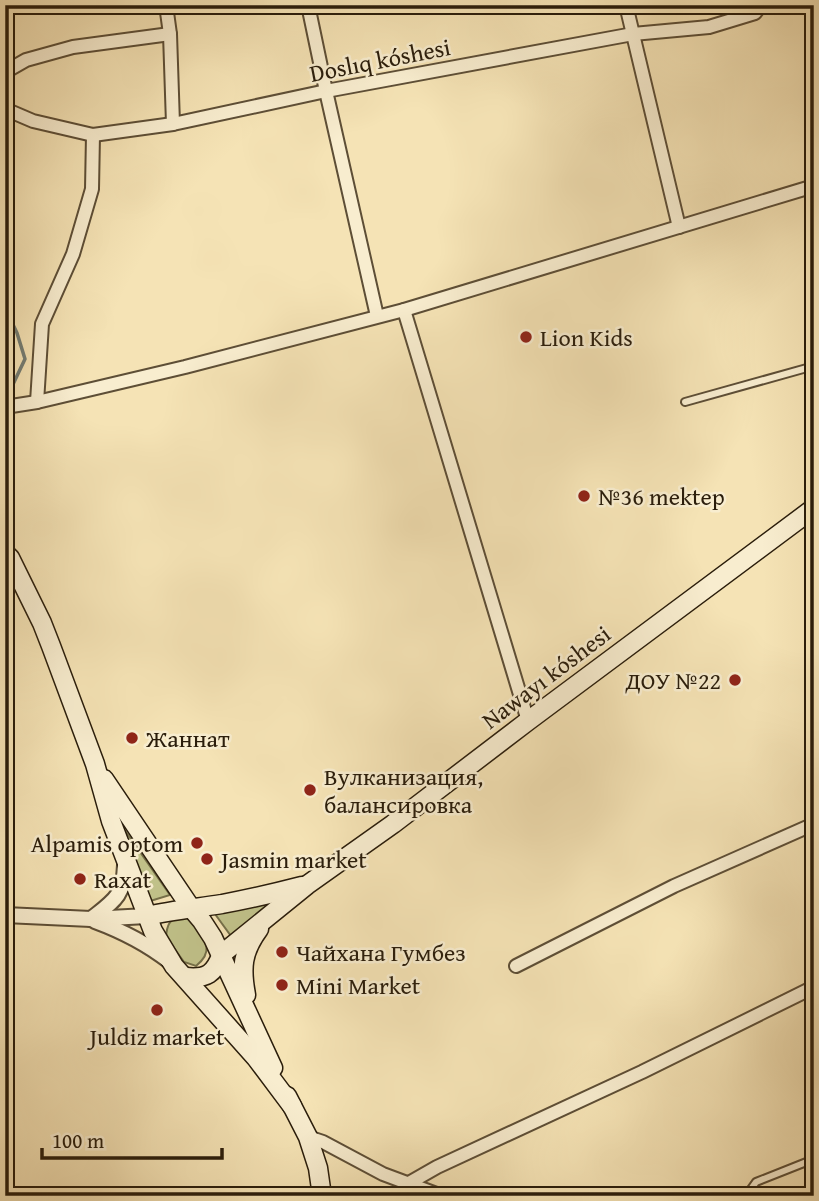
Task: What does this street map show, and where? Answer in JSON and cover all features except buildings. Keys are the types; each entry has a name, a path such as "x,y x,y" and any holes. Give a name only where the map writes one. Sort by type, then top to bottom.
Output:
{"main road":[{"name":"Nawayı kóshesi","path":"180,971 199,978 209,974 217,967 222,954 268,915 814,508"},
{"path":"5,553 42,623 95,764 111,821 147,916 161,945 180,971 256,1058 292,1106"},
{"path":"95,764 191,908 202,920 222,954 307,1137 318,1168 322,1196"},
{"path":"147,916 257,897 307,885"},
{"path":"250,1019 243,975 244,955 268,915"}],"street":[{"path":"166,5 170,34 173,124"},
{"path":"308,5 377,316"},
{"path":"626,5 679,227"},
{"name":"Doslıq kóshesi","path":"5,109 33,121 93,135 173,124 326,91 633,34 709,27 755,13 761,5"},
{"path":"5,72 26,60 73,47 170,34"},
{"path":"37,402 42,324 73,254 92,189 93,135"},
{"path":"5,407 185,367 404,310 814,187"},
{"path":"404,310 528,721"},
{"path":"516,966 674,886 814,824"},
{"path":"90,919 120,893 125,881 126,859"},
{"path":"5,915 90,919 147,916"},
{"path":"90,919 123,931 157,952 180,971"},
{"path":"409,1182 814,987"},
{"path":"307,1137 323,1142 383,1174 442,1196"}],"lane":[{"path":"685,402 814,366"},
{"path":"746,1196 756,1182 814,1159"}],"green space":[{"path":"117,819 170,895 147,902"},
{"path":"272,902 231,936 215,914"},
{"path":"180,916 189,918 207,948 203,960 196,966 184,962 166,937 169,923"}],"waterway":[{"path":"5,308 25,359 7,397"}],"place":[{"name":"Lion Kids","path":"526,337"},
{"name":"№36 mektep","path":"584,496"},
{"name":"ДОУ №22","path":"735,680"},
{"name":"Жаннат","path":"132,738"},
{"name":"Вулканизация, балансировка","path":"310,790"},
{"name":"Alpamis optom","path":"197,843"},
{"name":"Jasmin market","path":"207,859"},
{"name":"Raxat","path":"80,879"},
{"name":"Чайхана Гумбез","path":"282,952"},
{"name":"Mini Market","path":"282,985"},
{"name":"Juldiz market","path":"157,1010"}]}
